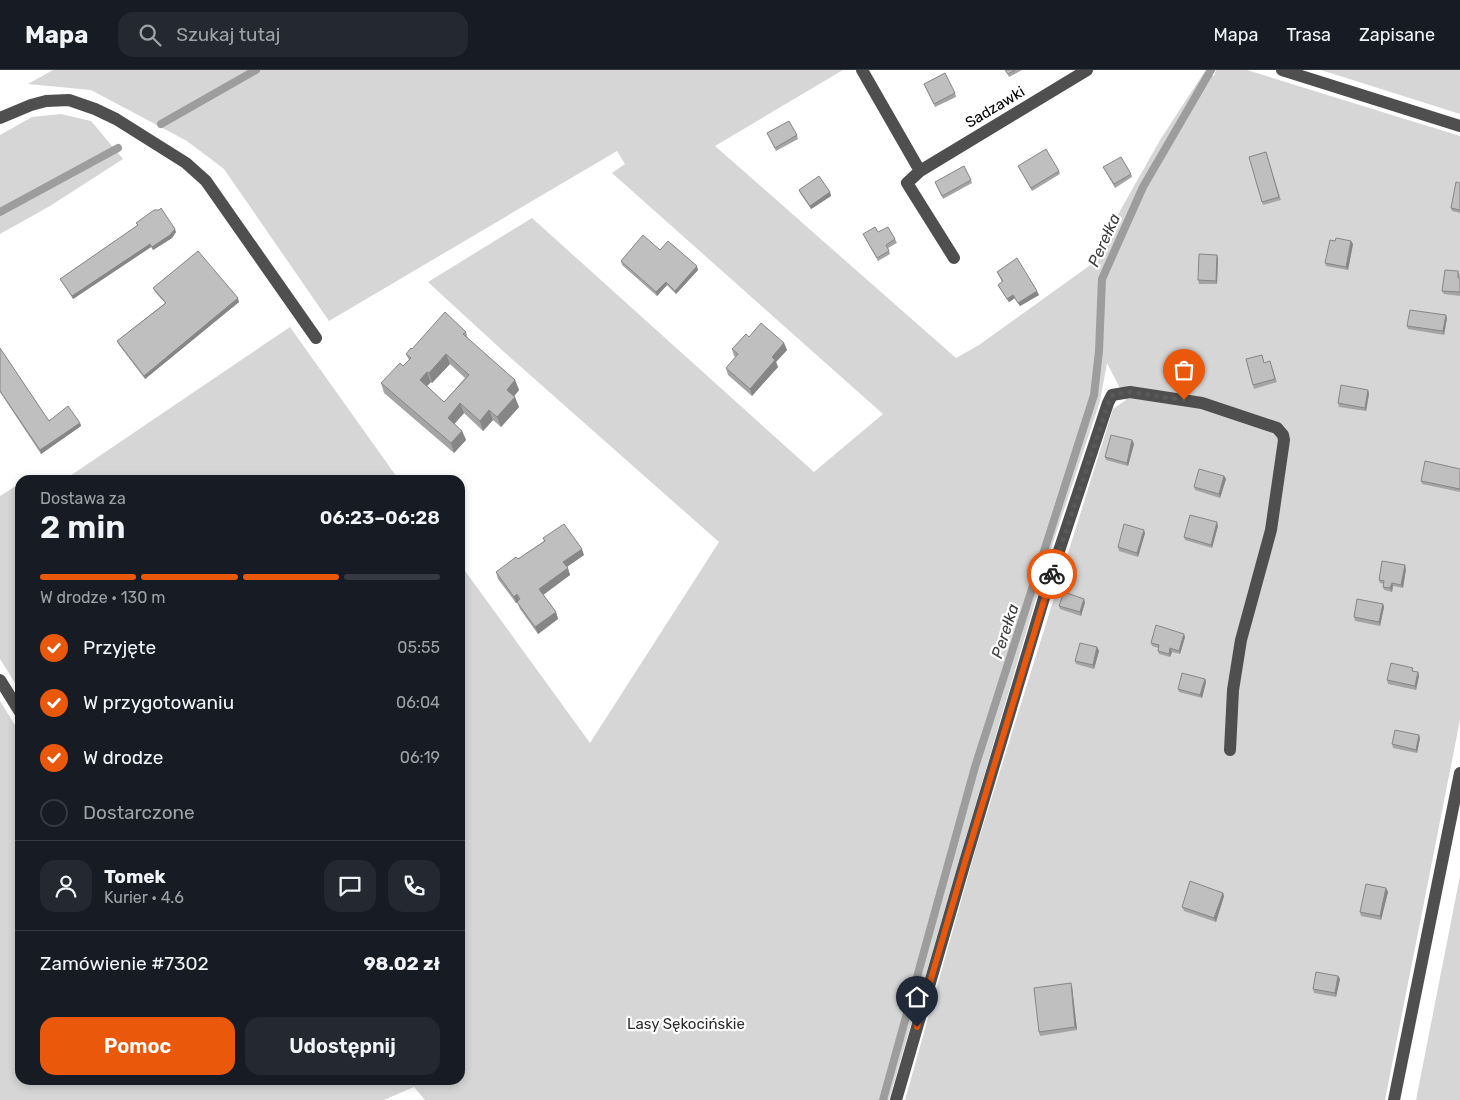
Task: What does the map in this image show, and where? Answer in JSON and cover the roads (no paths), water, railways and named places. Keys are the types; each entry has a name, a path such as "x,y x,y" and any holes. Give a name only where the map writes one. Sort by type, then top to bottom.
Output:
{"street":[{"path":"862,70 920,171"},
{"name":"Sadzawki","path":"954,258 908,183 920,171 1087,70"},
{"path":"1282,70 1460,126"},
{"path":"0,118 46,100 69,100 116,118 186,163 206,181 316,338"},
{"path":"896,1100 1049,581 1112,395 1130,392 1202,403 1277,428 1283,435 1284,440 1271,530 1241,640 1233,690 1230,750"},
{"path":"0,680 15,704"},
{"path":"1394,1100 1460,773"}],"waterway":[{"path":"161,124 256,70"},
{"name":"Perełka","path":"883,1100 975,767 1094,395 1099,351 1102,279 1143,187 1211,70"},
{"path":"0,212 118,148"}],"park label":[{"name":"Lasy Sękocińskie","path":"686,1024"}]}
